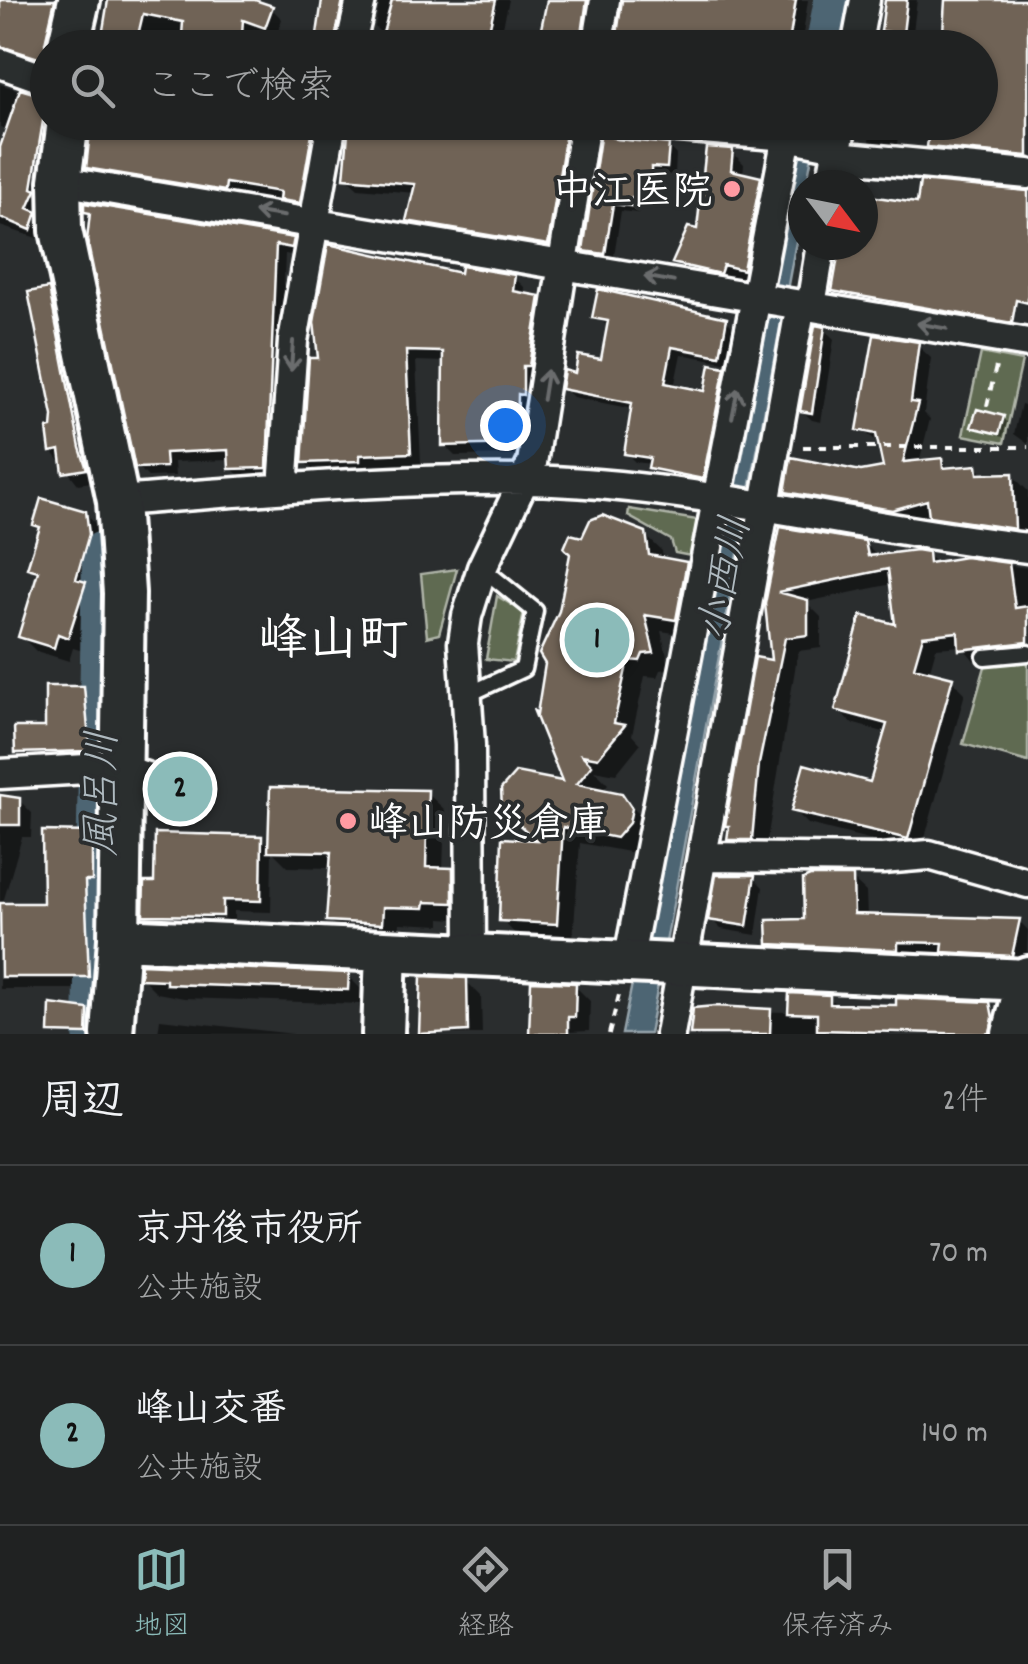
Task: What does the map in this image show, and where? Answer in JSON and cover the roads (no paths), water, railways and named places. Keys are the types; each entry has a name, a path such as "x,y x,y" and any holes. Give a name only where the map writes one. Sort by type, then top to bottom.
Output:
{"street":[{"path":"72,30 79,0"},
{"path":"354,30 360,0"},
{"path":"600,30 605,0"},
{"path":"859,30 865,0"},
{"path":"0,63 30,74"},
{"path":"66,140 60,181 61,230 118,501 124,593 132,775 112,1034"},
{"path":"290,488 284,474 293,341 328,140"},
{"path":"471,956 466,616 482,568 527,480 582,140"},
{"path":"630,963 788,140"},
{"path":"832,170 835,142 1028,174"},
{"path":"60,181 1016,340"},
{"path":"670,1034 760,506 802,304 816,260"},
{"path":"118,501 290,488 527,480 718,499 930,537 1028,548"},
{"path":"0,774 132,775"},
{"path":"703,857 882,860 923,851 1028,882"},
{"path":"119,939 1028,978 1014,1032"},
{"path":"384,1034 386,952"}],"lane":[{"path":"467,695 523,670 534,611 482,568"},
{"path":"985,657 1028,654"}],"water":[{"path":"800,140 815,140 809,170 794,170"},
{"path":"788,198 788,260 793,260 649,1034 622,1034"}],"waterway":[{"name":"小西川","path":"829,30 835,0"},
{"name":"風呂川","path":"94,1034 103,552"}],"place":[{"name":"中江医院","path":"732,189"},
{"name":"京丹後市役所","path":"597,640"},
{"name":"峰山交番","path":"180,789"},
{"name":"峰山防災倉庫","path":"348,821"}],"district":[{"name":"峰山町","path":"333,636"}]}
